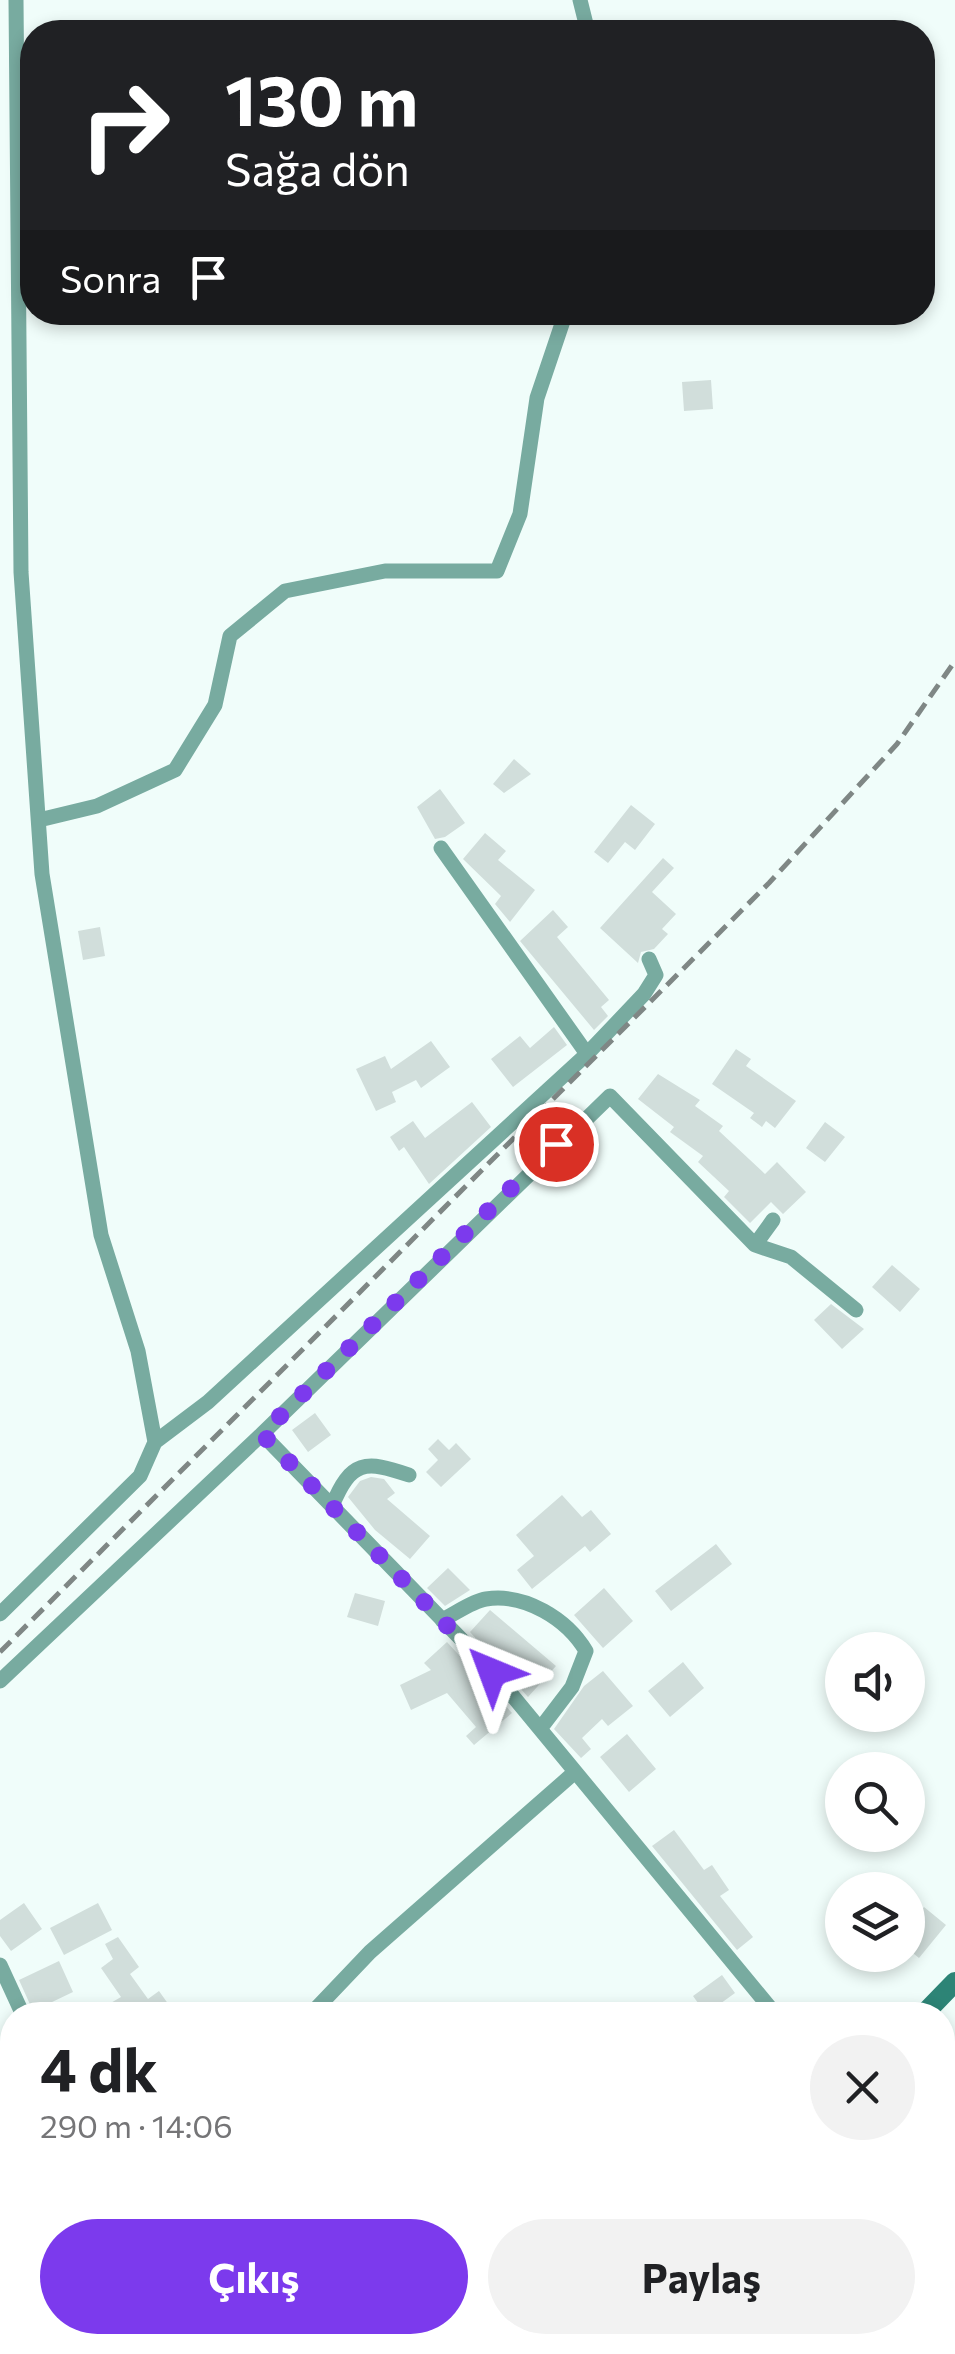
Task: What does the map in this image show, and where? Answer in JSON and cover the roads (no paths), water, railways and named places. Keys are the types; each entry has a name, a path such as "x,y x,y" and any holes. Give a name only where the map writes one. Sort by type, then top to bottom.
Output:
{"street":[{"path":"16,0 21,572 42,874 101,1235 138,1351 155,1442"},
{"path":"39,820 97,806 175,770 215,706 230,636 284,591 386,571 497,571 520,514 537,398 562,325"},
{"path":"440,848 587,1054"},
{"path":"0,1614 140,1476 155,1442 222,1388 587,1054 644,994 656,975 649,959"},
{"path":"0,1681 262,1434 610,1096 754,1245 791,1258 856,1310"},
{"path":"754,1245 774,1220"},
{"path":"262,1434 442,1620 540,1729 765,2002"},
{"path":"332,1506 343,1479 361,1466 378,1464 409,1475"},
{"path":"442,1620 485,1599 537,1606 574,1631 586,1651 572,1687 540,1729"},
{"path":"322,2002 370,1952 575,1772"},
{"path":"0,1965 18,2002"},
{"path":"936,2002 955,1982"}],"railway":[{"path":"0,1652 769,883 897,744 955,661"}]}
